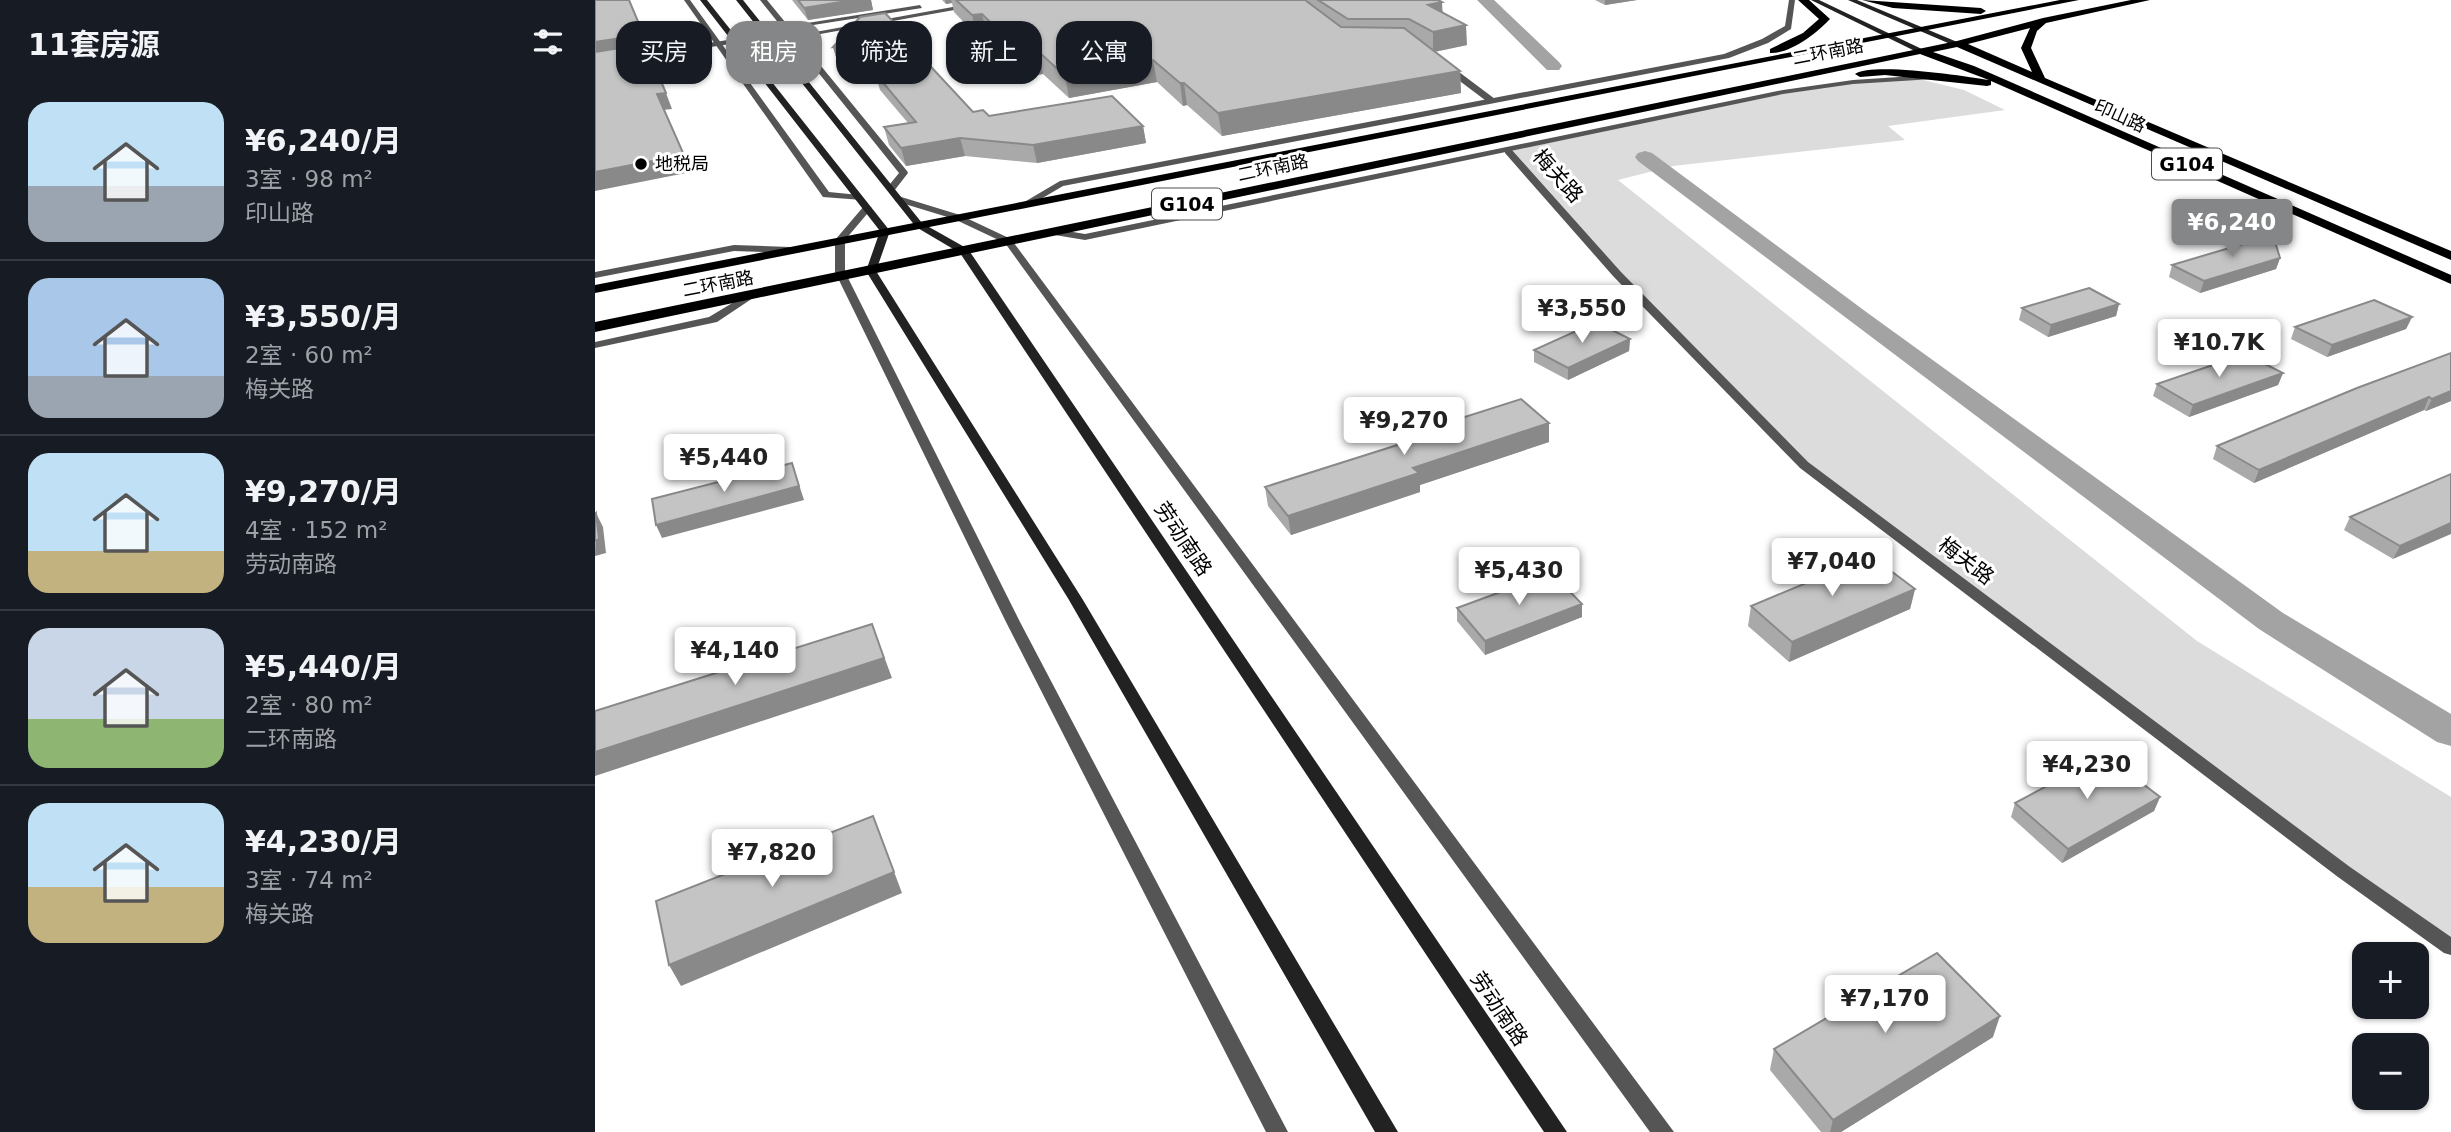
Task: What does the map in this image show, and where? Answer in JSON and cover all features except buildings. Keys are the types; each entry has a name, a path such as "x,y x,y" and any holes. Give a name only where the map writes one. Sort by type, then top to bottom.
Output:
{"highway":[{"path":"1754,61 1806,36 1825,19 1803,0"},
{"path":"1867,0 1893,5 2010,13"},
{"name":"G104","path":"1920,30 2074,0"},
{"name":"G104","path":"1958,44 2043,21 2145,0"},
{"path":"2040,77 2026,48 2033,30 2043,21"},
{"name":"二环南路","path":"595,289 1920,30"},
{"name":"二环南路","path":"595,327 1779,79 1958,44"},
{"name":"印山路","path":"1958,44 2451,256"},
{"name":"印山路","path":"1922,51 2009,86 2451,280"},
{"path":"1779,79 1885,72 2009,86"}],"main road":[{"path":"703,0 726,28"},
{"name":"劳动南路","path":"739,0 755,21"},
{"name":"印山路","path":"1814,0 1922,51"},
{"name":"印山路","path":"1851,0 1958,44"},
{"path":"770,84 885,231 871,271 1076,600 1387,1132"},
{"name":"劳动南路","path":"805,84 919,225 964,251 1556,1132"}],"street":[{"path":"687,0 826,195 863,203 840,240 840,272 1013,622 1277,1132"},
{"path":"763,0 781,21"},
{"path":"1026,204 1060,184 1726,56 1765,41 1788,27 1792,0"},
{"path":"822,21 927,5 941,9"},
{"path":"822,33 925,15 941,9 978,5"},
{"path":"595,63 726,42"},
{"path":"1444,65 1492,101"},
{"path":"822,70 904,173 894,194 957,218 1008,242 1663,1132"},
{"path":"1055,232 1085,237 1783,92 1853,82 1932,76"},
{"name":"梅关路","path":"1508,151 1617,274 1804,465 2344,872 2451,947"},
{"path":"595,275 734,248 790,250"},
{"path":"595,345 713,320 749,296"}],"shaded area":[{"path":"1915,78 1964,90 2005,110 1888,126 1905,140 1673,166 1618,180 2197,641 2451,797 2451,947 1804,465 1617,274 1508,151 1761,97"}],"waterway":[{"path":"1485,0 1553,66"},
{"path":"1645,157 1860,319 2271,621 2451,732"}],"place":[{"name":"地税局","path":"641,164"}]}
